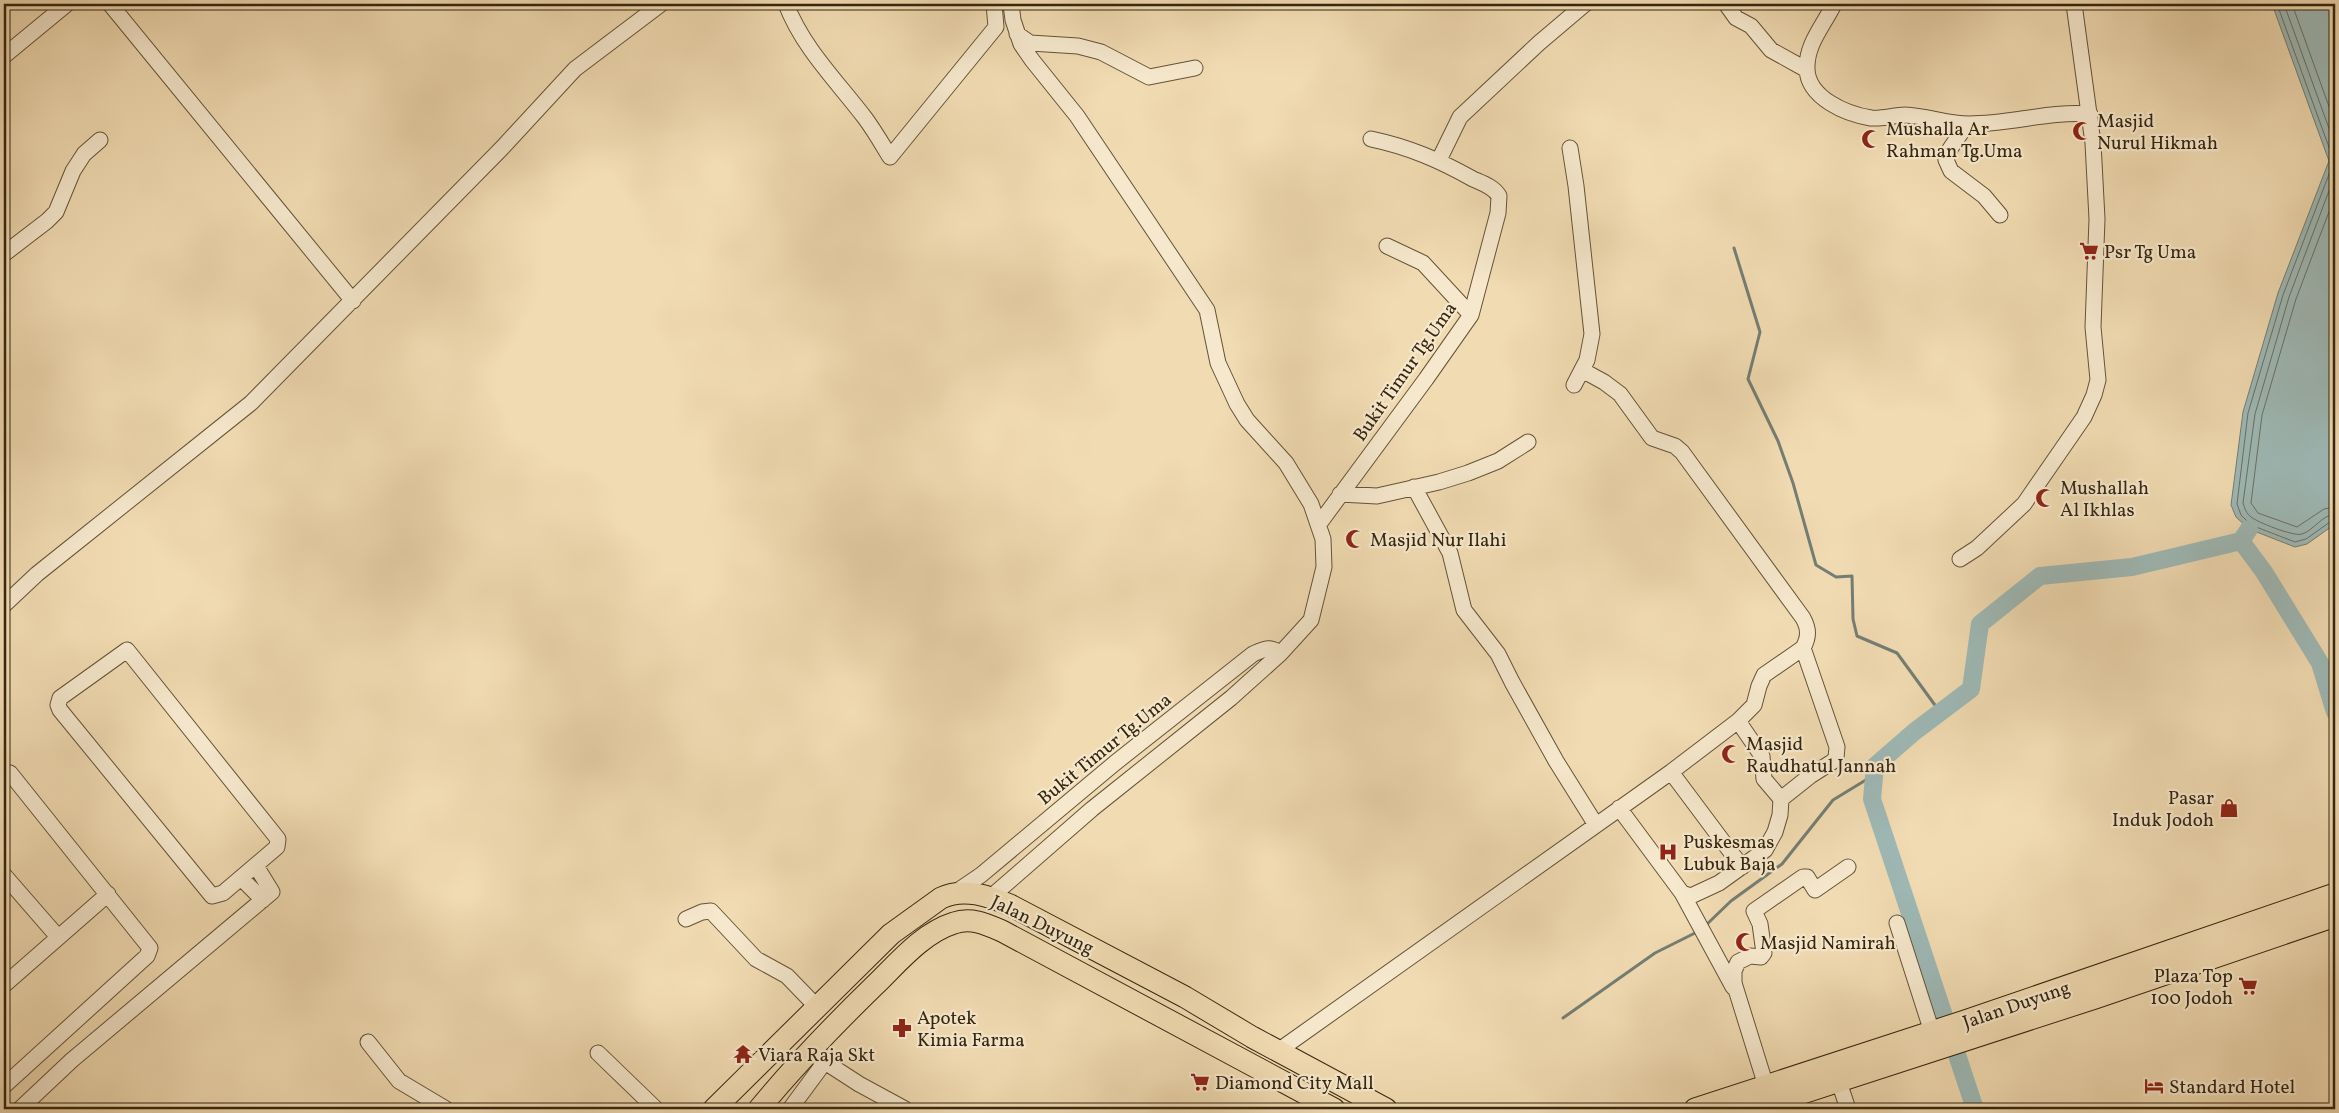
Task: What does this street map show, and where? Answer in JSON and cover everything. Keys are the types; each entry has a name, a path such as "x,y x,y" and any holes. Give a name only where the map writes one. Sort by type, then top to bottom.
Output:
{"highway":[{"name":"Jalan Duyung","path":"956,892 991,897 1185,997 1327,1078 1386,1109"},
{"path":"714,1109 891,934 912,917 941,898 956,892"},
{"name":"Jalan Duyung","path":"1695,1109 1766,1086 1935,1037 1968,1030 2308,915 2335,894"},
{"name":"Jalan Duyung","path":"2308,915 2335,916"},
{"name":"Jalan Duyung","path":"763,1104 816,1057 925,939 949,925 971,920 1002,931 1334,1109"},
{"name":"Jalan Duyung","path":"1753,1109 1839,1082 1935,1037"},
{"path":"1281,1081 1290,1076 1292,1070 1284,1054"},
{"path":"744,1078 740,1087 745,1100 754,1104 763,1104"},
{"path":"1315,1100 1312,1085 1318,1080 1327,1078"},
{"path":"714,1109 724,1107 730,1109"}],"street":[{"path":"4,56 67,4"},
{"path":"110,4 353,301"},
{"path":"4,605 37,574 251,403 502,148 574,69 661,4"},
{"path":"786,4 806,46 867,120 890,157 996,27 994,4"},
{"path":"991,897 1092,809 1230,698 1280,654 1311,620 1324,567 1323,539 1319,524 1303,487 1286,463 1247,420 1237,404 1218,363 1207,310 1077,116 1032,60 1016,34 1011,4"},
{"path":"1439,160 1460,117 1539,43 1585,4"},
{"path":"1726,4 1731,13 1750,26 1772,50 1807,70"},
{"path":"1834,4 1808,52 1807,70 1811,87 1842,109 1873,118 1902,115 1928,117 1967,124 2015,121 2048,114 2090,114"},
{"path":"1960,559 1977,548 2024,504 2084,417 2094,395 2098,380 2093,327 2097,218 2090,114 2074,4"},
{"path":"1016,34 1030,43 1078,46 1101,52 1149,76 1195,68"},
{"path":"1967,124 1950,149 1946,160 1951,171 1984,196 2000,215"},
{"name":"Bukit Timur Tg.Uma","path":"1319,524 1426,379 1471,314 1498,214 1499,196 1492,188 1439,160 1404,146 1371,139"},
{"path":"4,254 56,212 73,172 84,154 100,140"},
{"path":"1570,148 1592,334 1587,360 1574,385"},
{"path":"1387,246 1423,263 1471,314"},
{"path":"1284,1054 1619,808 1671,772 1738,720 1754,705 1758,686 1764,675 1803,648 1808,634 1806,624 1682,452 1675,446 1652,438 1620,394 1604,382 1582,370"},
{"path":"1340,494 1377,496 1468,473 1498,461 1528,442"},
{"path":"1414,487 1450,553 1464,610 1494,646 1556,761 1596,825"},
{"name":"Bukit Timur Tg.Uma","path":"956,892 981,875 1115,763 1253,654 1268,648 1276,649 1280,654"},
{"path":"1781,799 1832,762 1838,754 1803,648"},
{"path":"124,651 130,651 278,839 277,847 241,878 223,893 212,896 60,710 58,704 60,698 124,651"},
{"path":"1682,893 1688,897 1719,883 1765,850 1775,832 1781,810 1781,799 1764,779 1762,756 1738,720"},
{"path":"4,771 10,773 150,948 147,956 4,1086"},
{"path":"1671,772 1742,867"},
{"path":"1619,808 1682,893 1736,993 1766,1086"},
{"path":"256,866 268,896"},
{"path":"1736,993 1734,971 1736,964 1750,956 1762,957 1764,953 1760,924 1754,915 1754,910 1803,877 1807,877 1815,890 1848,867"},
{"path":"4,875 58,937"},
{"path":"241,878 268,896"},
{"path":"5,982 108,894"},
{"path":"20,1109 72,1060 268,896"},
{"path":"686,919 702,912 711,911 756,959 787,976 818,1006"},
{"path":"1897,923 1935,1037"},
{"path":"368,1042 399,1081 446,1109"},
{"path":"598,1053 656,1109"},
{"path":"790,1109 816,1057 905,1109"},
{"path":"1839,1082 1848,1109"}],"water":[{"path":"2272,4 2335,4 2335,524 2307,544 2295,547 2249,529 2236,517 2231,505 2243,412 2278,293 2329,161"}],"waterway":[{"path":"1734,248 1760,332 1748,379 1778,441 1793,483 1816,565 1836,577 1852,576 1853,619 1857,636 1897,653 1940,712"},
{"path":"2249,529 2241,541 2264,572 2320,663 2335,712"},
{"path":"1975,1109 1872,799 1875,766 1914,732 1971,689 1980,624 2040,576 2132,567 2241,541"},
{"path":"1705,926 1731,901 1782,864 1833,800 1874,775"},
{"path":"1563,1018 1655,953 1699,931"}],"place":[{"name":"Masjid Nurul Hikmah","path":"2082,131"},
{"name":"Mushalla Ar Rahman Tg.Uma","path":"1871,139"},
{"name":"Psr Tg Uma","path":"2089,251"},
{"name":"Mushallah Al Ikhlas","path":"2045,498"},
{"name":"Masjid Nur Ilahi","path":"1355,539"},
{"name":"Masjid Raudhatul Jannah","path":"1731,754"},
{"name":"Pasar Induk Jodoh","path":"2229,808"},
{"name":"Puskesmas Lubuk Baja","path":"1668,852"},
{"name":"Masjid Namirah","path":"1745,942"},
{"name":"Plaza Top 100 Jodoh","path":"2248,986"},
{"name":"Apotek Kimia Farma","path":"902,1028"},
{"name":"Viara Raja Skt","path":"743,1054"},
{"name":"Diamond City Mall","path":"1200,1082"},
{"name":"Standard Hotel","path":"2154,1086"}]}
